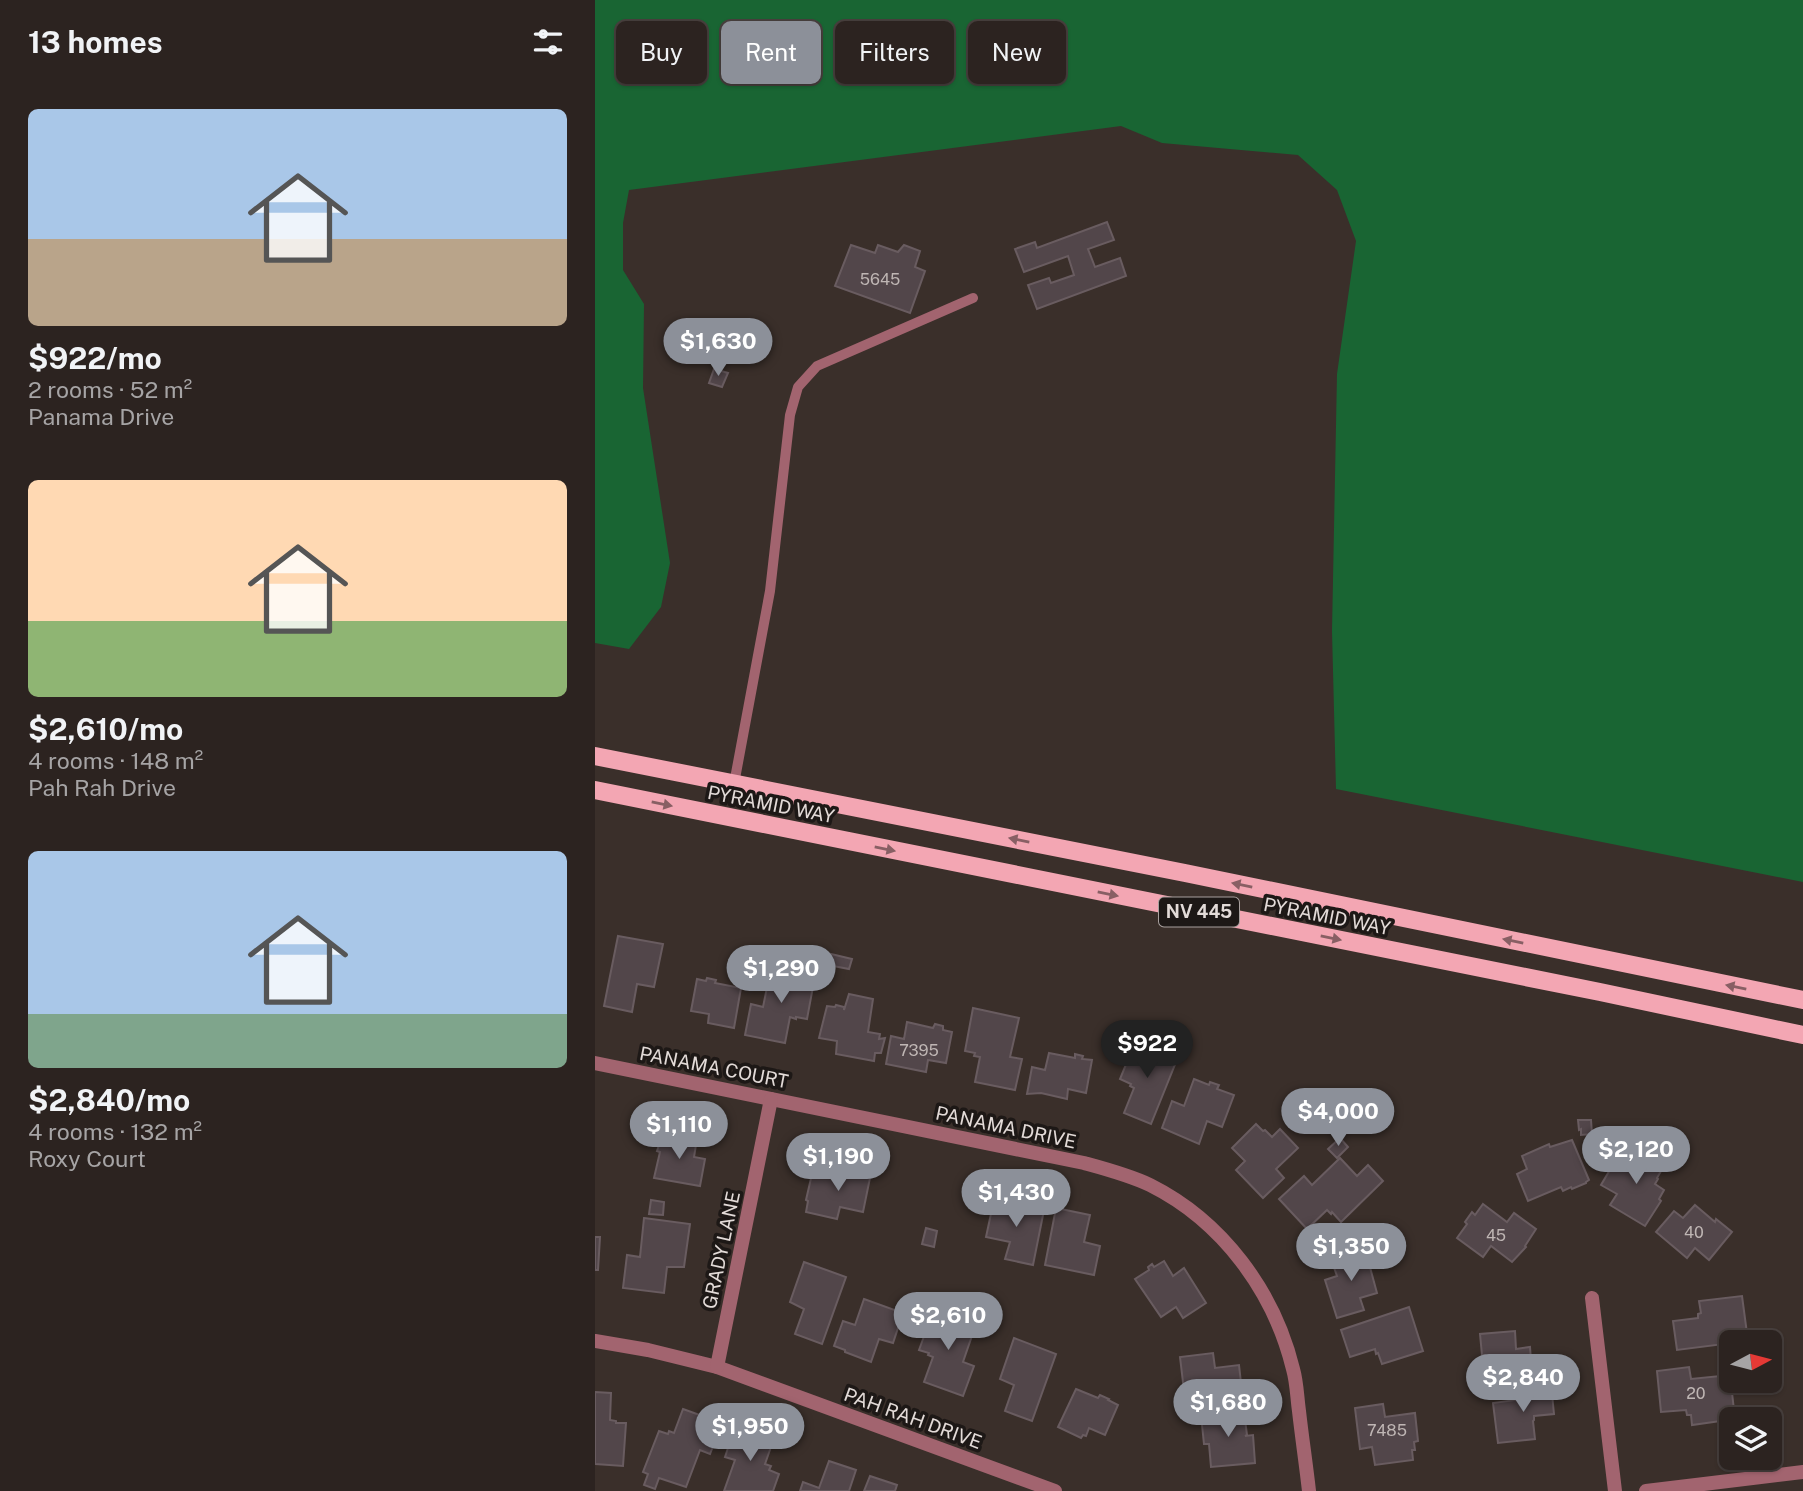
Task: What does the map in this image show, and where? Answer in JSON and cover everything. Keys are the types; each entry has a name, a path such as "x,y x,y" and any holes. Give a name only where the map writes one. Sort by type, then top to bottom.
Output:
{"main road":[{"name":"PYRAMID WAY","path":"595,755 1803,1000"},
{"name":"PYRAMID WAY","path":"595,790 1803,1035"}],"street":[{"name":"PANAMA COURT","path":"595,1063 825,1110"},
{"name":"GRADY LANE","path":"716,1367 771,1099"},
{"name":"PANAMA DRIVE","path":"825,1110 1108,1169 1150,1185 1185,1207 1216,1232 1245,1264 1265,1295 1281,1330 1294,1371 1309,1491"},
{"path":"1592,1298 1615,1491"},
{"name":"PAH RAH DRIVE","path":"595,1342 648,1349 716,1367 1055,1491"},
{"path":"1646,1491 1803,1472"}],"lane":[{"path":"734,784 770,591 787,436 798,387 817,366 973,298"}],"green space":[{"path":"595,0 1803,0 1803,882 1336,789 1332,631 1337,374 1356,241 1337,190 1298,155 1162,143 1121,126 629,190 623,223 623,270 644,304 643,388 670,563 661,607 629,649 595,643"}],"building":[{"path":"1107,222 1114,240 1088,249 1095,267 1120,258 1126,276 1037,309 1028,285 1049,278 1051,283 1074,275 1068,256 1024,272 1015,249 1035,242 1037,248"},
{"path":"851,245 875,253 878,245 898,252 904,245 920,251 915,267 925,271 910,313 835,286"},
{"path":"714,369 728,373 722,387 709,383"},
{"path":"618,936 663,944 654,987 637,984 632,1012 604,1006"},
{"path":"831,954 852,959 849,969 828,965"},
{"path":"771,968 815,976 807,1019 790,1017 785,1043 745,1035 751,1004 763,1007"},
{"path":"707,978 716,980 715,983 741,988 734,1028 708,1023 709,1014 691,1011 697,979 706,981"},
{"path":"849,994 873,999 868,1032 880,1034 879,1039 885,1038 881,1053 875,1053 874,1061 836,1054 837,1041 819,1038 827,1006 836,1005 844,1007 844,1010"},
{"path":"973,1008 1019,1018 1010,1057 1022,1059 1015,1090 975,1082 980,1057 965,1051"},
{"path":"907,1022 933,1028 935,1024 952,1032 946,1063 928,1060 926,1072 886,1064 891,1036 904,1039"},
{"path":"1136,1040 1178,1057 1151,1124 1124,1113 1134,1088 1120,1079"},
{"path":"1049,1053 1075,1058 1075,1054 1083,1056 1082,1059 1092,1060 1086,1093 1068,1089 1067,1099 1041,1093 1027,1094 1032,1067 1045,1070"},
{"path":"1194,1079 1209,1085 1210,1082 1219,1085 1217,1089 1234,1095 1222,1127 1207,1121 1199,1144 1162,1128 1172,1101 1184,1106"},
{"path":"1578,1120 1591,1120 1592,1134 1581,1135"},
{"path":"1256,1124 1272,1137 1280,1129 1298,1148 1276,1169 1284,1178 1263,1198 1236,1170 1245,1161 1232,1148"},
{"path":"663,1133 697,1139 694,1157 705,1159 700,1186 654,1178 660,1152 657,1151"},
{"path":"1340,1138 1348,1147 1337,1158 1328,1149"},
{"path":"1572,1140 1589,1180 1572,1189 1571,1187 1563,1191 1561,1187 1528,1201 1517,1174 1527,1169 1522,1156 1549,1144 1550,1147"},
{"path":"1645,1151 1665,1164 1655,1184 1664,1190 1659,1199 1661,1201 1645,1226 1610,1205 1617,1194 1601,1185 1620,1153 1637,1164"},
{"path":"1340,1158 1357,1176 1368,1165 1383,1181 1341,1222 1327,1210 1307,1229 1279,1199 1304,1176 1312,1185"},
{"path":"840,1166 871,1173 863,1212 840,1207 837,1219 806,1212 812,1174 838,1179"},
{"path":"995,1195 1016,1200 1015,1207 1044,1210 1033,1265 1005,1259 1010,1242 986,1237"},
{"path":"651,1200 664,1202 663,1215 649,1214"},
{"path":"1483,1204 1507,1222 1514,1213 1536,1229 1526,1247 1512,1262 1491,1246 1483,1257 1457,1238 1472,1212 1475,1215"},
{"path":"1695,1205 1732,1232 1709,1260 1695,1248 1687,1258 1656,1232 1674,1211 1683,1218"},
{"path":"1056,1208 1090,1215 1084,1242 1100,1246 1094,1275 1045,1265"},
{"path":"644,1218 690,1224 684,1267 667,1267 664,1293 623,1288 627,1255 640,1257"},
{"path":"926,1228 937,1231 934,1247 922,1244"},
{"path":"595,1237 600,1237 598,1270 595,1270"},
{"path":"1365,1249 1377,1293 1360,1298 1364,1310 1337,1318 1325,1280 1337,1276 1331,1259"},
{"path":"1164,1261 1173,1276 1184,1268 1206,1303 1183,1318 1176,1307 1161,1317 1135,1279 1149,1270 1148,1267 1152,1264 1154,1267"},
{"path":"804,1262 846,1277 822,1344 795,1334 804,1309 790,1302"},
{"path":"1742,1296 1747,1330 1719,1330 1719,1345 1677,1350 1673,1321 1698,1318 1701,1313 1699,1301"},
{"path":"864,1299 903,1313 893,1343 879,1339 871,1362 834,1346 843,1321 855,1325"},
{"path":"1409,1307 1423,1351 1382,1364 1375,1349 1350,1357 1341,1330"},
{"path":"934,1309 976,1324 963,1362 974,1366 963,1396 924,1382 933,1357 919,1350"},
{"path":"1515,1331 1516,1349 1530,1347 1532,1375 1487,1380 1480,1334"},
{"path":"1014,1338 1056,1354 1032,1421 1005,1411 1014,1385 1000,1379"},
{"path":"1213,1353 1215,1368 1239,1365 1242,1392 1185,1399 1180,1357"},
{"path":"1689,1367 1691,1379 1719,1376 1719,1393 1732,1393 1734,1407 1719,1407 1719,1421 1692,1425 1691,1415 1687,1415 1686,1410 1661,1412 1657,1371"},
{"path":"1551,1384 1554,1414 1534,1416 1535,1439 1498,1443 1493,1403 1523,1399 1522,1387"},
{"path":"1076,1389 1098,1398 1100,1395 1118,1405 1105,1435 1089,1428 1086,1436 1081,1438 1058,1427"},
{"path":"595,1392 611,1393 610,1420 626,1423 623,1466 595,1464"},
{"path":"1383,1404 1385,1417 1415,1413 1418,1441 1414,1442 1413,1460 1375,1465 1372,1447 1360,1449 1355,1408"},
{"path":"683,1409 722,1423 710,1454 700,1450 686,1487 659,1478 655,1489 644,1485 648,1474 643,1472 659,1431 674,1433"},
{"path":"1244,1412 1245,1436 1253,1435 1255,1463 1211,1467 1209,1444 1204,1444 1201,1415"},
{"path":"735,1427 773,1441 765,1464 771,1466 769,1470 779,1474 773,1491 724,1491 735,1460 725,1457"},
{"path":"829,1461 856,1470 849,1491 800,1491 803,1482 819,1488"},
{"path":"870,1476 897,1485 895,1491 864,1491"}]}
